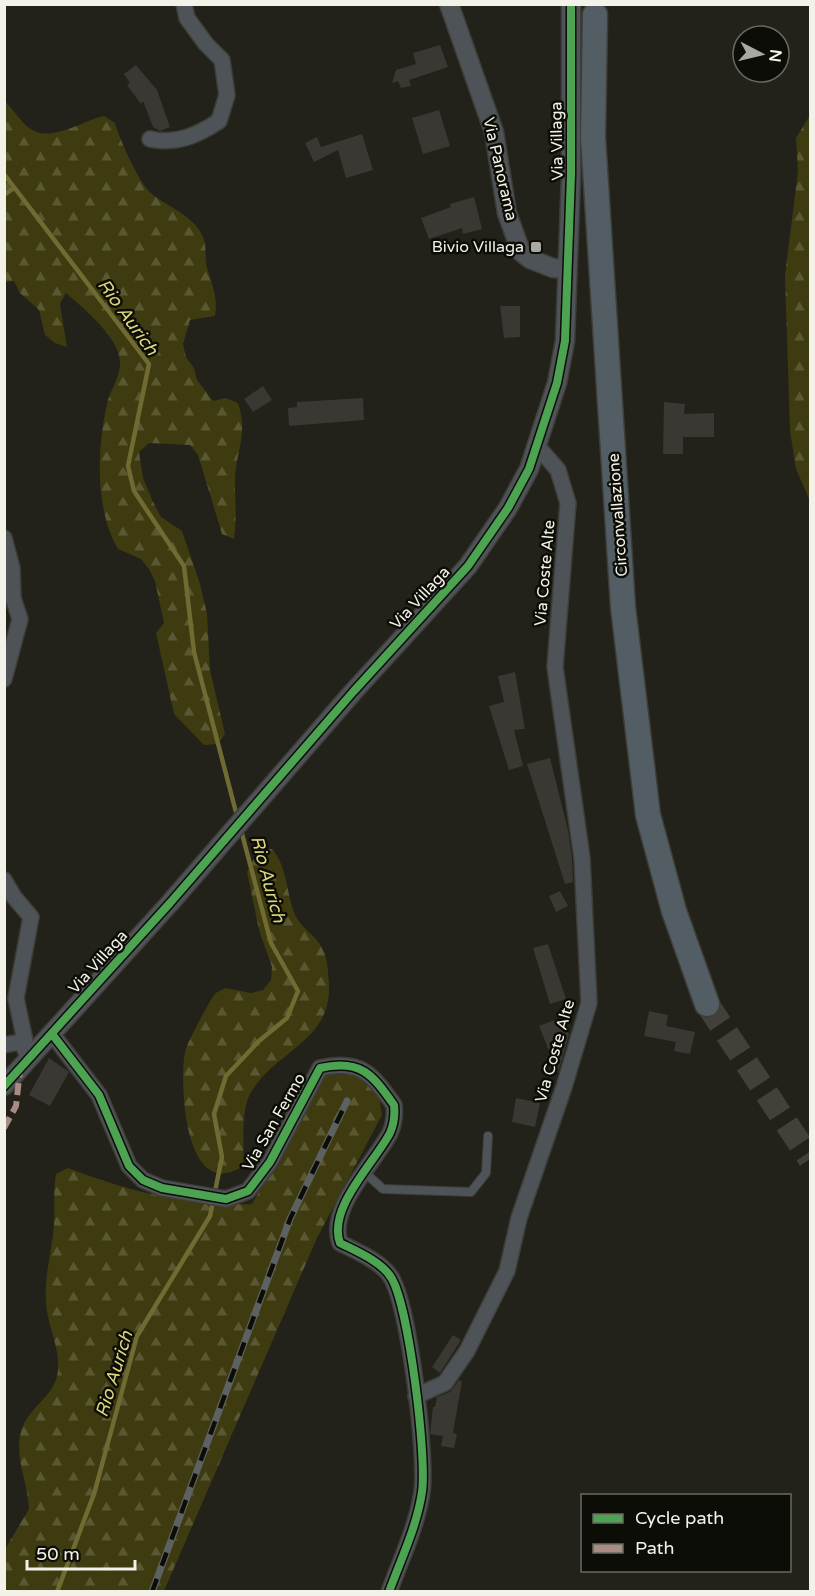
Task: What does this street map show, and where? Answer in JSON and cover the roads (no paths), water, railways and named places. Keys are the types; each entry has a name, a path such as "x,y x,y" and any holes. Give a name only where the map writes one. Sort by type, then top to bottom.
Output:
{"highway":[{"name":"Circonvallazione","path":"595,15 593,137 623,607 648,815 674,911 707,1004"}],"street":[{"path":"150,139 164,142 199,135 219,121 227,95 222,60 206,44 188,18 184,4"},
{"name":"Via Panorama","path":"449,4 494,132 507,213 521,252 530,260 554,268 567,269"},
{"name":"Via Villaga","path":"4,1086 251,806 468,566 508,508 530,469 557,383 565,341 571,176 571,4"},
{"name":"Via Coste Alte","path":"416,1396 445,1383 467,1351 507,1271 519,1218 564,1087 589,1003 582,858 555,667 568,503 558,470 538,447"},
{"path":"4,538 8,579 20,619 4,679"},
{"path":"4,880 14,897 31,917 16,998 26,1041 25,1061"},
{"name":"Via San Fermo","path":"52,1034 99,1095 129,1166 143,1180 162,1188 226,1199 248,1191 270,1162 320,1068 341,1064 356,1065 366,1072 394,1105 391,1132 363,1171 346,1201 336,1232 340,1243 364,1256 392,1278 402,1306 416,1396"},
{"path":"4,1045 26,1041"},
{"path":"389,1592 417,1516 422,1489 422,1449 416,1396"}],"lane":[{"path":"363,1171 382,1188 471,1192 486,1173 488,1136"}],"waterway":[{"name":"Rio Aurich","path":"4,174 149,364 128,466 134,491 184,566 194,652 237,816"},
{"path":"4,195 14,188"},
{"name":"Rio Aurich","path":"57,1592 94,1494 137,1336 210,1216 222,1157 214,1114 226,1076 259,1041 287,1018 298,991 271,943 241,830"}],"tunnel":[{"path":"707,1004 810,1159"}],"railway":[{"path":"152,1592 290,1219 347,1101"}],"place":[{"name":"Bivio Villaga","path":"536,247"}]}
